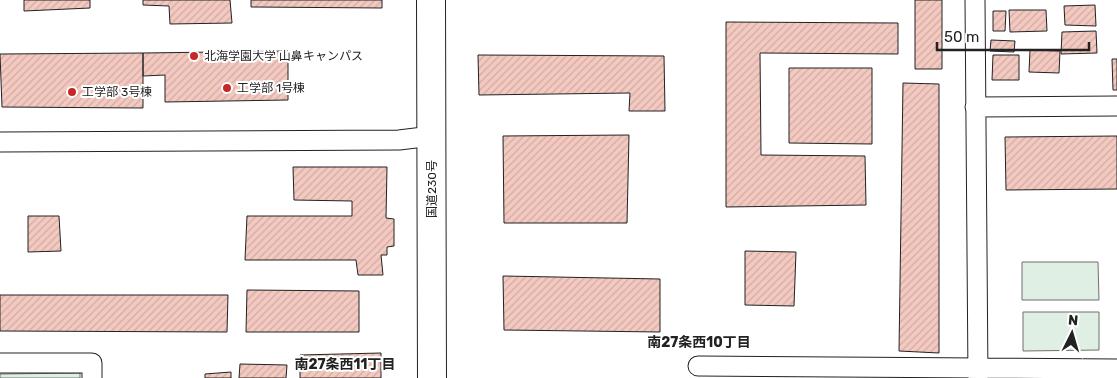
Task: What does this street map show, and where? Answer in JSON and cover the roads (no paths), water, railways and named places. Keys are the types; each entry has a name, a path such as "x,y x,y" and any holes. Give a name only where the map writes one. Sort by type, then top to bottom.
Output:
{"highway":[{"name":"国道230号","path":"431,0 432,378"}],"street":[{"path":"975,0 978,373"},
{"path":"975,108 1117,106"},
{"path":"0,142 399,140 432,136"},
{"path":"0,363 92,363 92,378"},
{"path":"698,366 978,373 1117,368"}],"place":[{"name":"北海学園大学 山鼻キャンパス","path":"194,56"},
{"name":"工学部 1号棟","path":"227,88"},
{"name":"工学部 3号棟","path":"72,92"}],"district":[{"name":"南27条西10丁目","path":"699,342"},
{"name":"南27条西11丁目","path":"345,364"}]}
